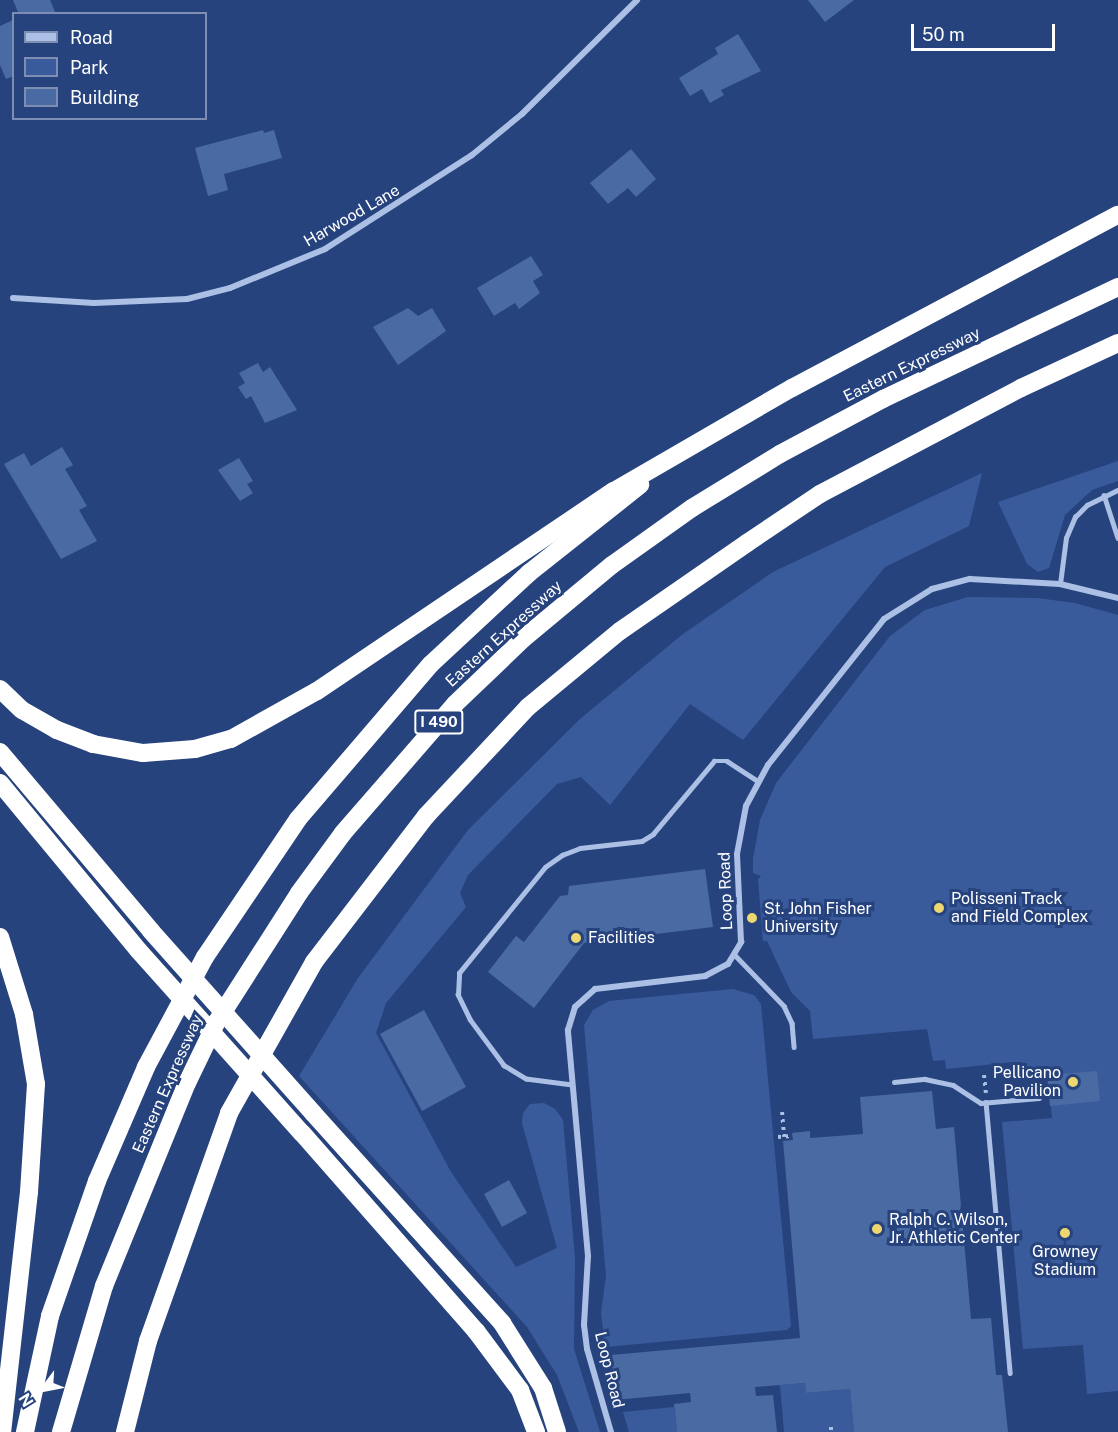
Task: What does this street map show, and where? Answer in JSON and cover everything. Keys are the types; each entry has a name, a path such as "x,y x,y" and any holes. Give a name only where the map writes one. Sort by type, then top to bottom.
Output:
{"highway":[{"path":"0,688 22,710 48,725 93,744 143,753 195,749 231,738 317,691 597,502 792,388 1118,215"},
{"name":"Eastern Expressway","path":"61,1432 104,1286 187,1083 216,1023 299,893 343,833 455,704 524,638 595,579 692,508 883,399 1118,287"},
{"path":"125,1432 129,1408 197,1194 234,1103 314,962 426,816 528,707 620,631 820,494 1021,388 1118,343"},
{"path":"25,1432 50,1316 97,1181 174,1011 263,868 336,772 431,664 530,573 662,466"},
{"path":"0,752 151,931 502,1323 543,1388 557,1432"},
{"path":"0,783 140,951 476,1331 520,1390 536,1432"},
{"path":"0,937 24,1014 36,1084 29,1192 2,1432"},
{"path":"129,1408 131,1432"}],"street":[{"name":"Harwood Lane","path":"13,298 94,303 187,299 230,288 325,249 427,188 472,155 522,114 637,0"},
{"name":"Loop Road","path":"611,1432 585,1333 588,1256 572,1085 569,1020 583,997 610,986 705,976 718,972 735,955 742,930 737,854 740,830 758,781 864,641 908,601 970,579 1060,584 1118,598"}],"lane":[{"path":"1060,584 1066,538 1075,517 1104,495 1118,490"},
{"path":"1104,495 1118,538"},
{"path":"572,1085 525,1079 504,1066 470,1020 458,995 459,973 545,867 562,855 580,848 642,841 653,834 714,761 727,761 758,781"},
{"path":"735,955 783,1006 792,1023 794,1047"},
{"path":"894,1082 925,1079 953,1085 981,1103 1039,1098"},
{"path":"987,1102 1010,1373"}],"path":[{"path":"1049,1090 1055,1089"},
{"path":"782,1112 784,1137"},
{"path":"778,1137 792,1136"}],"green space":[{"path":"1118,461 1118,481 1092,490 1065,515 1049,568 1038,572 1027,564 998,502"},
{"path":"982,473 969,526 885,567 743,740 690,704 610,805 581,777 557,784 468,875 460,893 466,907 386,1003 376,1033 451,1172 516,1267 557,1248 522,1123 523,1113 530,1104 544,1103 555,1109 563,1120 575,1258 574,1349 600,1432 579,1432 557,1375 527,1327 299,1076 358,978 468,830 580,719 683,634 773,572"},
{"path":"968,597 1037,598 1075,603 1118,615 1118,1391 1087,1394 1083,1345 1023,1349 1002,1122 1052,1118 1047,1068 1034,1070 1035,1079 1016,1080 1014,1062 946,1069 945,1060 933,1061 927,1029 813,1039 810,1011 791,992 767,941 763,941 758,879 761,876 753,873 753,859 760,820 776,783 890,636 925,610"},
{"path":"733,989 754,995 761,1004 791,1326 787,1330 605,1347 601,1313 606,1276 584,1025 593,1010 609,1001"},
{"path":"805,1383 806,1393 850,1389 854,1432 784,1432 780,1385"},
{"path":"674,1407 677,1432 629,1432 623,1412"}],"building":[{"path":"13,0 50,0 55,12 18,12"},
{"path":"808,0 854,0 825,22"},
{"path":"12,20 12,77 6,79 0,65 0,26"},
{"path":"738,34 761,71 721,90 724,95 710,103 702,89 690,96 679,78 718,54 715,48"},
{"path":"263,130 264,133 274,130 282,158 224,174 228,190 208,196 195,148"},
{"path":"631,149 656,179 636,197 628,188 608,204 590,183"},
{"path":"531,256 543,275 533,281 540,293 519,309 515,303 494,316 477,288"},
{"path":"408,308 418,316 432,308 446,331 398,365 373,327"},
{"path":"258,363 263,372 270,367 297,410 265,423 251,396 246,399 238,387 245,383 239,373"},
{"path":"62,447 73,465 65,469 87,506 79,510 97,541 61,559 4,464 24,453 31,466"},
{"path":"239,458 253,481 247,484 253,493 240,501 218,470"},
{"name":"Facilities","path":"705,869 713,927 584,943 534,1008 488,972 516,936 524,942 560,896 568,895 569,886"},
{"path":"424,1010 466,1087 422,1111 380,1034"},
{"name":"Pellicano Pavilion","path":"1097,1071 1100,1101 1050,1106 1047,1075"},
{"name":"Ralph C. Wilson, Jr. Athletic Center","path":"932,1091 936,1129 954,1127 971,1319 991,1318 996,1375 1002,1375 1008,1432 854,1432 850,1389 806,1393 805,1383 755,1387 756,1396 773,1395 777,1432 677,1432 674,1404 691,1402 690,1393 615,1400 611,1355 800,1338 783,1141 793,1140 792,1133 810,1131 810,1138 863,1134 860,1097"},
{"path":"509,1180 527,1213 502,1227 484,1194"}],"place":[{"name":"Polisseni Track and Field Complex","path":"939,908"},
{"name":"St. John Fisher University","path":"752,918"},
{"name":"Facilities","path":"576,938"},
{"name":"Pellicano Pavilion","path":"1073,1082"},
{"name":"Ralph C. Wilson, Jr. Athletic Center","path":"877,1229"},
{"name":"Growney Stadium","path":"1065,1233"}]}
